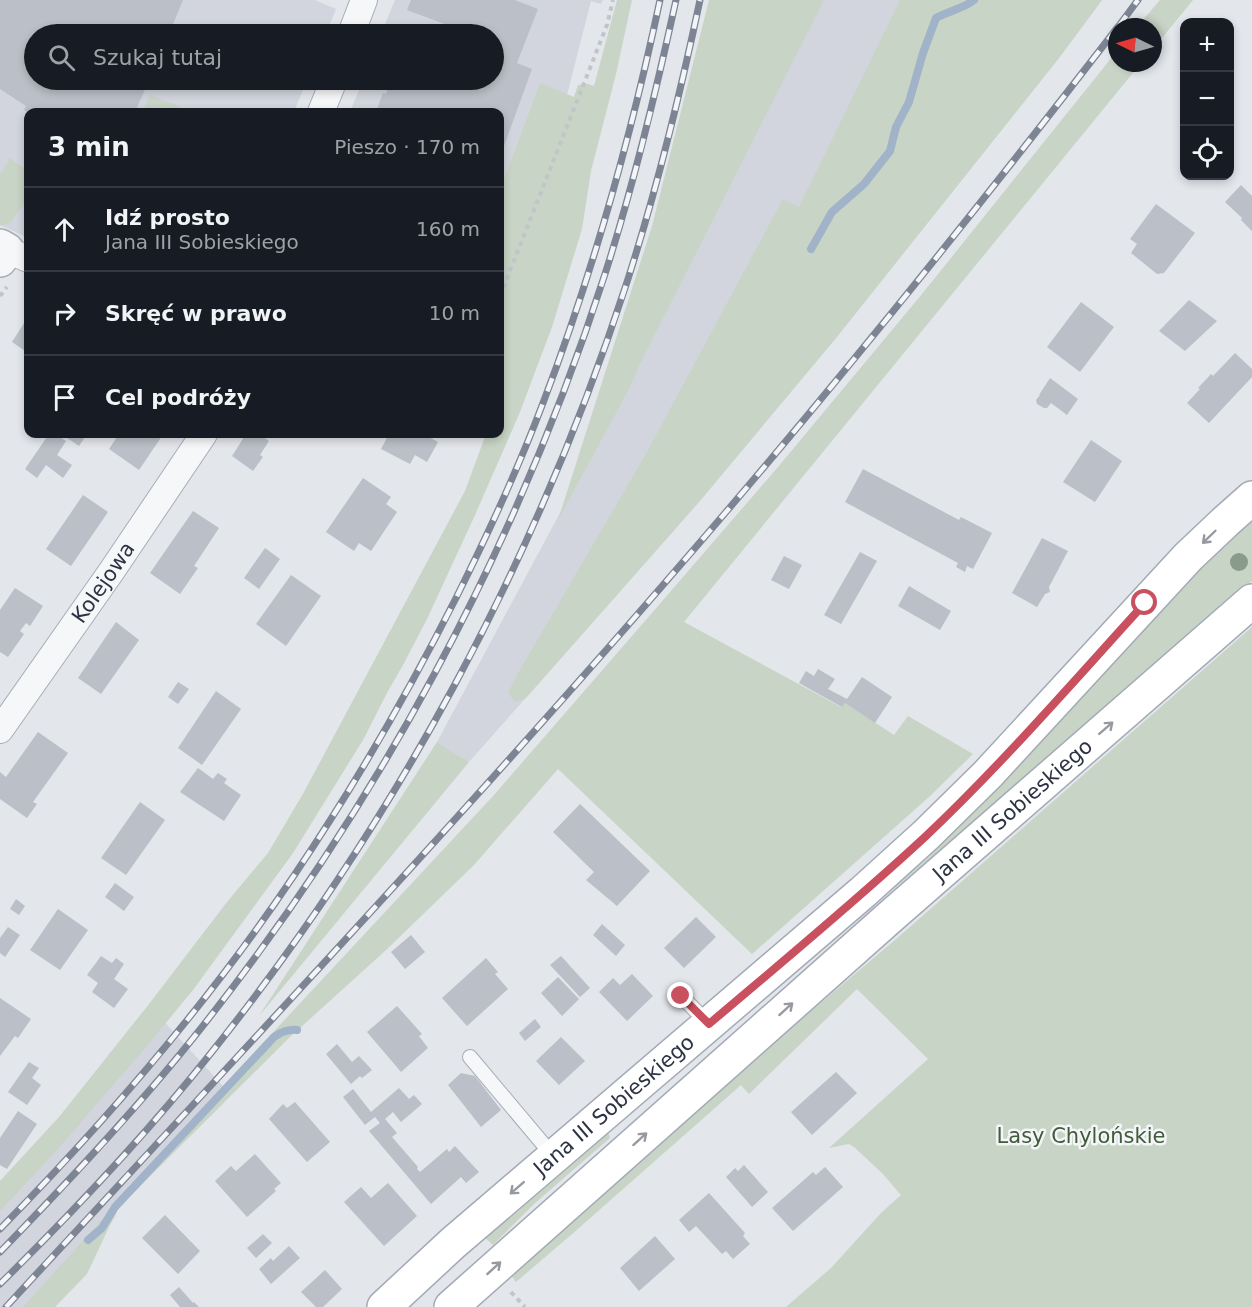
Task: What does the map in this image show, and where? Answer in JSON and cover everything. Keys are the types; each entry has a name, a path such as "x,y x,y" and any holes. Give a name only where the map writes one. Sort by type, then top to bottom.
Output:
{"main road":[{"name":"Jana III Sobieskiego","path":"384,1307 453,1243 863,892 927,834 995,766 1188,557 1252,498"},
{"name":"Jana III Sobieskiego","path":"451,1307 899,909 1252,601"}],"street":[{"path":"355,24 364,0"},
{"path":"323,108 330,90"},
{"name":"Kolejowa","path":"0,730 201,438"}],"lane":[{"path":"681,996 709,1024"},
{"path":"470,1057 554,1157"}],"path":[{"path":"504,286 607,25 613,0"}],"shaded area":[{"path":"0,0 315,0 336,9 330,24 24,24 24,90 303,90 296,108 24,108 24,236 0,225"},
{"path":"395,0 603,0 601,4 591,1 567,95 540,84 504,179 504,108 352,108 359,90 504,90 504,24 385,24"},
{"path":"738,0 1102,0 1059,58 836,338 699,502 469,762 437,742 640,364"},
{"path":"158,1015 223,1086 227,1099 118,1208 115,1217 55,1307 0,1307 0,1189"}],"green space":[{"path":"617,0 632,0 591,171 582,229 552,327 520,412 475,515 403,665 363,740 293,853 193,990 57,1150 0,1211 0,1181 59,1117 268,853 304,792 465,491 485,438 504,438 504,179 540,83 574,97 578,85 594,86"},
{"path":"709,0 824,0 629,389 558,520 652,226"},
{"path":"900,0 1102,0 1059,58 836,338 699,502 526,698 515,702 508,693 517,675 647,452 783,199 799,207"},
{"path":"1160,0 1193,0 1162,38 1162,18 1145,18"},
{"path":"1108,62 1108,72 1134,72 684,622 841,707 845,703 894,735 908,716 973,754 929,797 752,954 558,769 474,865 385,951 290,1037 118,1208 87,1274 55,1307 23,1307 223,1086 494,795 778,467 922,294"},
{"path":"150,95 183,108 144,108"},
{"path":"10,158 24,168 24,203 11,222 0,226 0,173"},
{"path":"1252,519 1252,581 1046,761 750,1011 929,857 1199,569"},
{"name":"Lasy Chylońskie","path":"1252,627 1252,1307 786,1307 831,1268 881,1213 901,1195 882,1173 854,1147 849,1144 829,1148 928,1059 857,989 749,1094 741,1085 516,1282 507,1270 895,940"},
{"path":"437,742 469,762 259,1016"},
{"path":"608,1132 610,1138 534,1204 493,1245 483,1236"}],"building":[{"path":"0,0 183,0 173,24 24,24 24,90 145,90 137,108 25,108 26,106 0,89"},
{"path":"411,0 515,0 538,9 517,63 532,69 504,146 504,108 377,108 383,93 386,94 387,90 504,90 504,24 445,24 407,10"},
{"path":"1241,185 1252,196 1252,231 1225,202"},
{"path":"1156,204 1195,233 1164,273 1157,274 1131,253 1137,244 1130,239"},
{"path":"1189,300 1217,321 1185,351 1159,331"},
{"path":"1081,302 1114,327 1080,372 1047,347"},
{"path":"24,323 24,350 12,342"},
{"path":"1235,353 1252,369 1252,377 1209,423 1187,403 1211,374 1213,376"},
{"path":"1050,378 1078,399 1067,415 1051,403 1047,408 1037,404 1036,400"},
{"path":"46,438 61,438 66,441 57,455 72,465 63,478 46,465 37,478 25,469"},
{"path":"67,438 84,438 79,446"},
{"path":"116,438 161,438 139,470 109,449"},
{"path":"243,438 265,438 269,441 260,455 263,457 253,471 232,456"},
{"path":"387,438 431,438 438,442 427,462 415,455 410,464 381,449"},
{"path":"1091,440 1122,461 1095,502 1063,482"},
{"path":"863,469 959,520 961,517 992,533 973,569 967,566 965,572 956,567 958,563 845,502"},
{"path":"363,478 391,497 386,504 397,512 371,551 359,543 354,551 326,532"},
{"path":"83,495 108,512 71,566 46,549"},
{"path":"193,511 219,528 194,566 198,568 180,594 150,573"},
{"path":"1042,538 1068,551 1049,587 1050,592 1045,594 1037,607 1012,593"},
{"path":"265,548 280,559 259,589 244,578"},
{"path":"860,552 877,561 841,624 824,615"},
{"path":"784,556 802,565 789,589 771,580"},
{"path":"291,575 321,596 286,646 256,624"},
{"path":"909,586 951,611 940,630 898,606"},
{"path":"15,588 43,606 30,626 26,623 20,631 24,634 8,657 0,652 0,610"},
{"path":"116,622 139,640 101,694 78,678"},
{"path":"818,669 835,679 828,689 847,699 862,677 892,697 875,723 845,703 842,707 799,683 806,671 814,676"},
{"path":"178,682 189,689 178,704 168,697"},
{"path":"216,691 241,709 202,765 178,748"},
{"path":"38,732 68,753 33,802 37,804 27,818 0,799 0,772 6,777"},
{"path":"198,768 213,779 218,773 227,779 224,783 241,795 224,821 180,792"},
{"path":"140,802 165,820 126,875 101,858"},
{"path":"580,804 650,871 617,906 586,880 594,872 553,832"},
{"path":"115,883 134,897 124,911 105,897"},
{"path":"16,899 25,906 19,915 10,909"},
{"path":"58,909 88,930 60,970 30,950"},
{"path":"696,917 716,937 684,968 664,948"},
{"path":"602,924 625,945 616,956 593,935"},
{"path":"8,927 20,935 5,957 0,953 0,938"},
{"path":"411,935 425,952 405,969 391,952"},
{"path":"101,956 112,963 116,958 124,964 114,979 128,989 114,1008 92,992 98,983 87,975"},
{"path":"561,956 590,988 580,997 550,965"},
{"path":"486,958 498,972 495,974 508,989 467,1026 442,998"},
{"path":"632,974 653,996 627,1021 599,992 613,978 620,985"},
{"path":"558,977 579,999 562,1016 541,993"},
{"path":"0,998 31,1019 18,1038 15,1036 0,1056"},
{"path":"397,1006 422,1034 419,1036 428,1048 401,1072 367,1032"},
{"path":"535,1019 541,1027 525,1041 519,1033"},
{"path":"561,1037 585,1061 559,1085 536,1061"},
{"path":"337,1044 352,1062 359,1056 372,1070 351,1084 326,1054"},
{"path":"29,1062 39,1068 32,1078 41,1085 27,1105 8,1092"},
{"path":"836,1072 857,1093 812,1135 791,1112"},
{"path":"461,1073 475,1076 501,1110 481,1127 448,1085"},
{"path":"399,1088 409,1099 414,1095 422,1104 401,1122 393,1112 385,1119 397,1133 392,1137 418,1167 417,1169 420,1172 447,1149 449,1152 455,1146 479,1172 466,1183 461,1177 431,1204 369,1131 380,1123 375,1117 365,1125 343,1097 353,1089 371,1112"},
{"path":"295,1102 330,1142 307,1162 269,1119 283,1104 287,1108"},
{"path":"18,1111 37,1124 7,1169 0,1165 0,1138"},
{"path":"255,1154 281,1183 274,1189 276,1191 247,1217 215,1181 231,1166 236,1171"},
{"path":"744,1165 768,1192 752,1207 726,1177 735,1168 738,1171"},
{"path":"825,1167 843,1187 793,1231 772,1208 813,1172 816,1175"},
{"path":"388,1183 417,1216 384,1246 344,1202 361,1187 371,1198"},
{"path":"709,1193 745,1233 743,1236 750,1244 733,1259 726,1251 722,1254 696,1226 689,1232 679,1220"},
{"path":"165,1215 200,1251 178,1274 142,1238"},
{"path":"263,1234 272,1243 256,1258 247,1248"},
{"path":"655,1236 675,1259 639,1291 620,1268"},
{"path":"289,1246 300,1258 271,1284 259,1269 271,1258 273,1261"},
{"path":"325,1270 342,1289 323,1307 316,1307 301,1292"},
{"path":"179,1287 199,1307 180,1307 170,1295"}],"waterway":[{"path":"811,249 832,212 864,184 890,151 896,127 909,102 936,18 974,0"},
{"path":"88,1240 102,1228 115,1207 274,1037 285,1031 297,1030"}],"railway":[{"path":"0,1229 118,1102 228,968 295,874 360,773 419,669 480,550 533,428 561,354 609,204 637,102 660,0"},
{"path":"0,1252 148,1093 260,950 322,861 381,769 434,674 484,577 529,478 569,377 626,206 676,0"},
{"path":"0,1284 135,1143 211,1053 278,965 341,875 399,782 454,686 504,588 591,386 627,282 658,177 700,0"},
{"path":"1125,18 1138,0"},
{"path":"6,1307 428,849 676,570 901,302 1108,40"}],"route":[{"path":"681,996 709,1024 927,834 988,774 1145,603"}]}
